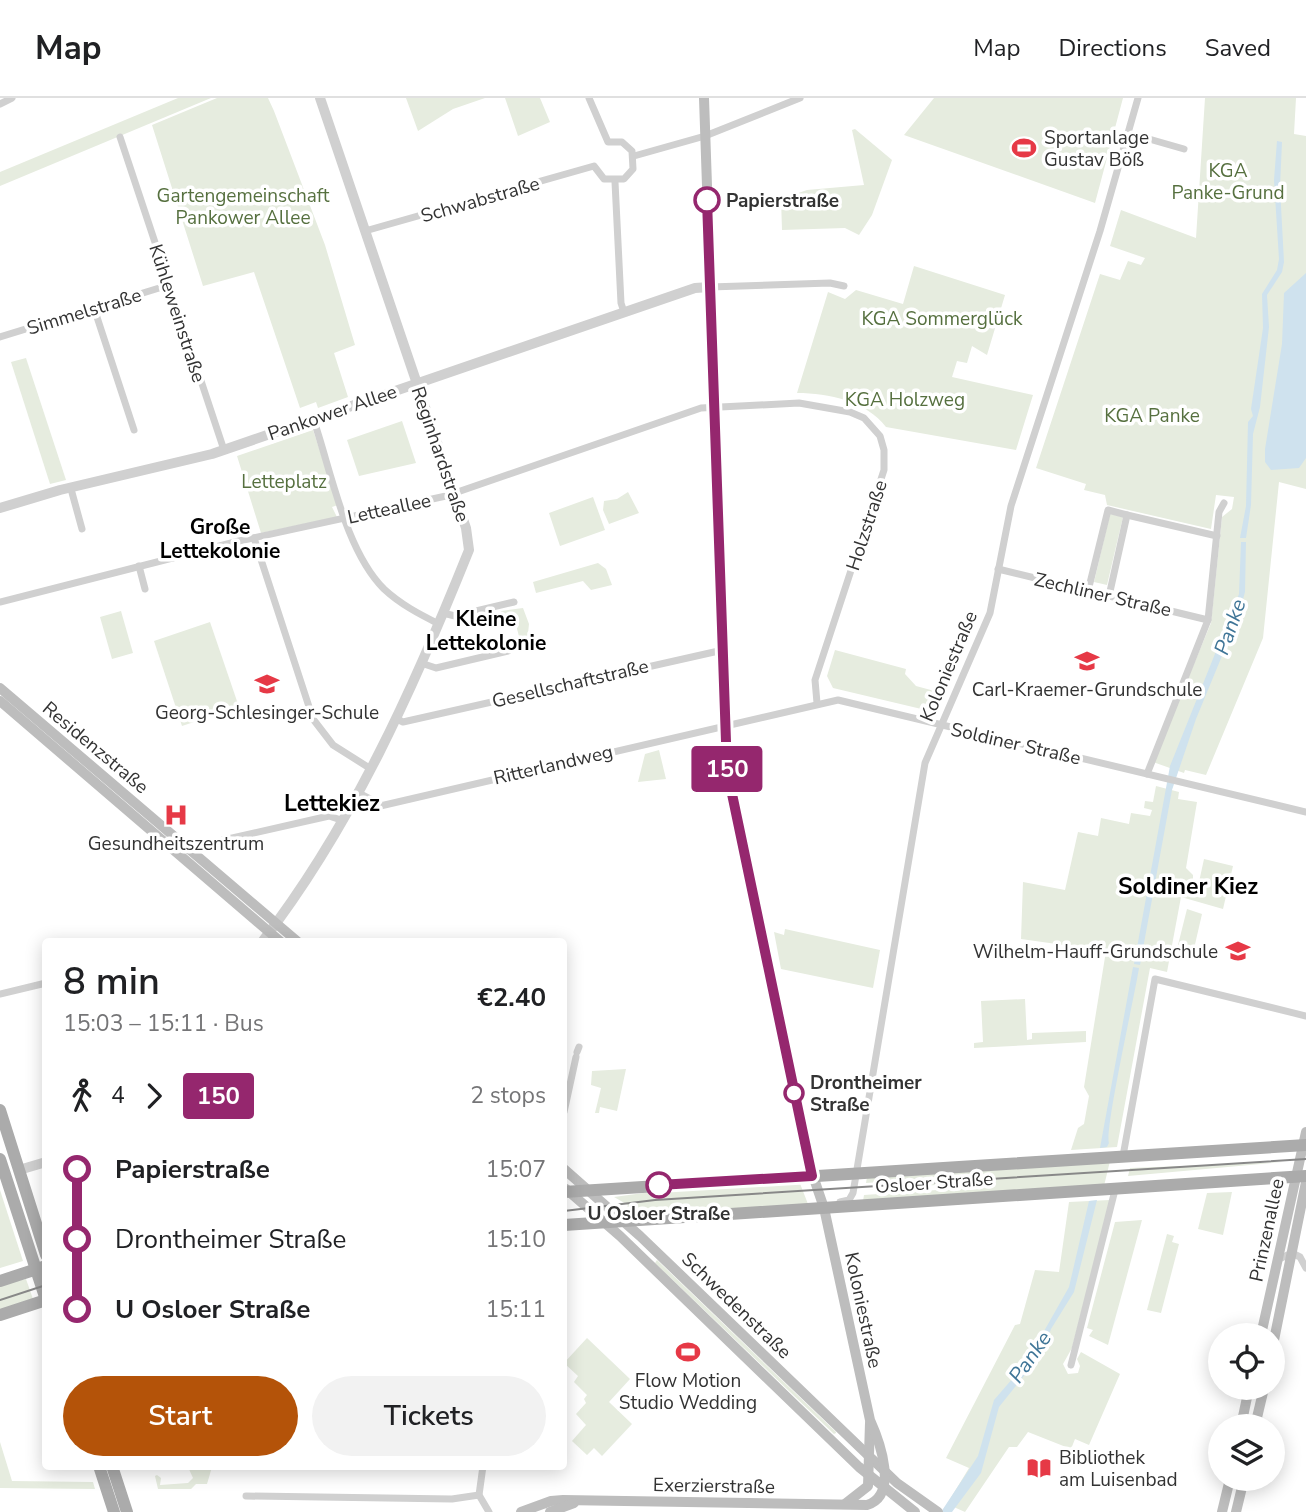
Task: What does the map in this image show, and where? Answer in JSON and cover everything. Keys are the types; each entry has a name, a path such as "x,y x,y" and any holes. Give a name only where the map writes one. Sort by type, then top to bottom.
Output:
{"main road":[{"path":"704,98 729,780 812,1176 830,1207"},
{"name":"Residenzstraße","path":"0,688 202,860 269,932"},
{"name":"Residenzstraße","path":"0,701 269,932 286,938"},
{"path":"0,1110 42,1242"},
{"name":"Osloer Straße","path":"567,1190 1123,1156 1305,1141"},
{"name":"Prinzenallee","path":"1265,1323 1285,1256 1303,1178 1305,1141"},
{"path":"0,1159 2,1173 41,1268 0,1282"},
{"path":"2,1173 19,1170"},
{"name":"Schwedenstraße","path":"567,1171 624,1221 870,1459 938,1512"},
{"name":"Osloer Straße","path":"567,1225 1303,1178"},
{"name":"Schwedenstraße","path":"567,1192 604,1222 884,1489 915,1512"},
{"name":"Koloniestraße","path":"830,1207 870,1420 871,1477"},
{"name":"Prinzenallee","path":"1276,1323 1285,1256"},
{"path":"0,1315 42,1301"},
{"name":"Koloniestraße","path":"870,1420 876,1434 884,1489"},
{"path":"100,1470 114,1512"},
{"path":"113,1470 127,1512"},
{"path":"845,1504 862,1494 871,1477"},
{"name":"Exerzierstraße","path":"521,1512 551,1501 687,1507 872,1504 881,1497 884,1489"},
{"path":"1222,1512 1227,1491"},
{"path":"1236,1512 1241,1491"},
{"name":"Exerzierstraße","path":"550,1512 582,1501"}],"street":[{"path":"0,104 12,98"},
{"name":"Reginhardstraße","path":"269,932 371,769 402,708 469,550 466,528 320,98"},
{"path":"589,98 608,142 622,142 634,156"},
{"path":"634,156 705,136 800,98"},
{"name":"Koloniestraße","path":"830,1207 852,1197 925,763 990,612 1010,506 1097,241 1138,98"},
{"path":"1128,133 1184,149"},
{"name":"Kühleweinstraße","path":"120,137 224,450"},
{"path":"624,312 621,303 615,182 631,173 634,156"},
{"name":"Schwabstraße","path":"365,231 594,166 601,177 615,182"},
{"path":"710,287 830,283 844,286"},
{"name":"Simmelstraße","path":"0,337 169,285"},
{"name":"Pankower Allee","path":"0,508 55,491 224,450 695,288 710,287"},
{"path":"94,308 134,430"},
{"name":"Holzstraße","path":"714,406 799,403 850,412 870,423 883,442 884,470 815,680 817,702"},
{"name":"Letteallee","path":"0,602 254,538 454,492 701,408 714,406"},
{"path":"313,418 360,554 383,588 402,604 439,624"},
{"path":"71,489 82,529"},
{"path":"1147,774 1208,620 1219,512 1224,503"},
{"path":"1088,591 1108,510 1217,536"},
{"path":"1109,596 1127,515"},
{"path":"254,538 313,719 327,739 371,769"},
{"path":"139,566 145,589"},
{"name":"Zechliner Straße","path":"998,569 1208,620"},
{"path":"443,613 455,616 514,602"},
{"name":"Gesellschaftstraße","path":"397,719 403,722 723,650"},
{"path":"421,663 436,668 508,651"},
{"name":"Soldiner Straße","path":"725,724 817,702 844,701 1306,812"},
{"path":"402,708 419,718"},
{"name":"Ritterlandweg","path":"350,804 369,809 380,804 725,724"},
{"path":"357,792 380,804"},
{"path":"188,848 329,816 341,820"},
{"path":"202,860 213,842"},
{"path":"1123,1156 1155,979 1306,1016"},
{"path":"0,994 42,984"},
{"path":"567,1098 577,1052"},
{"path":"19,1170 42,1163"},
{"path":"1071,1365 1115,1190"},
{"path":"1285,1256 1306,1268"},
{"path":"482,1470 479,1496 489,1512"},
{"path":"246,1496 452,1499 479,1496"}],"green space":[{"path":"178,98 211,98 0,186 0,172"},
{"name":"Gartengemeinschaft Pankower Allee","path":"217,98 268,98 274,111 325,245 355,345 334,353 348,397 318,408 316,402 300,408 254,272 203,286 152,125"},
{"path":"406,98 485,98 453,109 418,131"},
{"path":"505,98 540,98 550,122 518,136"},
{"name":"Sportanlage Gustav Böß","path":"934,98 1123,98 1095,203 904,135"},
{"path":"1205,98 1296,98 1294,134 1306,136 1306,489 1279,482 1263,638 1206,775 1185,770 1184,773 1153,762 1211,623 1222,517 1232,509 1234,497 1216,495 1211,529 1107,505 1105,495 1084,490 1086,484 1036,468 1100,274 1120,280 1128,261 1141,265 1145,258 1110,246 1121,210 1196,238"},
{"path":"855,129 892,160 872,215 859,235 845,228 782,230 781,199 807,190 864,185 852,130"},
{"path":"914,266 1005,295 987,355 972,346 967,363 957,361 952,377 1033,395 1016,450 886,427 868,411 846,400 797,393 828,292 845,299 856,290 903,304"},
{"path":"26,358 66,480 50,484 11,362"},
{"path":"402,421 416,463 359,476 347,440"},
{"name":"Letteplatz","path":"313,430 338,505 332,507 337,517 261,533 237,456"},
{"path":"628,492 639,513 609,524 603,510 604,501 617,499"},
{"path":"593,497 605,530 560,546 549,513"},
{"path":"1110,514 1123,517 1107,585 1094,582"},
{"path":"598,563 606,569 612,585 591,590 583,581 536,593 533,582"},
{"path":"523,608 529,624 527,643 521,644 516,625 502,629 498,618 501,611"},
{"path":"121,611 133,653 112,659 100,617"},
{"path":"210,622 239,707 182,726 154,641"},
{"path":"835,650 906,669 905,674 916,686 942,693 934,712 833,688 827,676"},
{"path":"659,750 666,779 638,782 645,754"},
{"path":"1156,786 1179,792 1178,799 1197,802 1186,868 1193,875 1193,882 1199,882 1204,859 1233,866 1223,909 1181,897 1167,972 1150,968 1117,1147 1071,1150 1078,1128 1084,1124 1089,1096 1084,1087 1106,951 1021,939 1023,882 1065,890 1078,832 1098,836 1101,818 1129,824 1131,813 1150,816 1152,810 1144,808 1145,801 1153,802"},
{"path":"1187,909 1202,914 1193,953 1177,949"},
{"path":"785,929 880,950 873,988 781,969 774,932 784,935"},
{"path":"1025,999 1027,1040 1032,1039 1032,1033 1086,1031 1086,1042 974,1048 974,1043 983,1042 981,1001"},
{"path":"626,1069 617,1111 600,1107 599,1113 595,1113 601,1088 591,1085 592,1071"},
{"path":"1110,1161 1104,1186 863,1201 864,1195 937,1190 936,1185 865,1190 936,1183 935,1178 866,1183 867,1177"},
{"path":"1283,1162 1128,1176 1130,1168"},
{"path":"799,1181 808,1204 634,1216 626,1209 628,1205 614,1197 680,1188"},
{"path":"0,1190 23,1261 0,1268"},
{"path":"1232,1192 1223,1235 1198,1229 1207,1193"},
{"path":"1110,1200 1072,1348 1063,1364 1068,1374 1078,1373 1080,1366 1077,1359 1081,1352 1120,1374 1089,1445 1075,1439 1071,1449 1028,1432 1017,1447 1009,1447 965,1512 947,1504 969,1468 946,1458 1015,1325 1020,1324 1035,1270 1059,1272 1069,1202"},
{"path":"1142,1220 1108,1345 1089,1336 1093,1330 1087,1328 1115,1222"},
{"path":"1167,1234 1174,1236 1172,1242 1179,1244 1161,1313 1147,1310"},
{"path":"657,1260 836,1432 836,1433 655,1263"},
{"path":"26,1279 33,1299 0,1310 0,1285"},
{"path":"587,1338 630,1379 609,1402 632,1424 602,1456 594,1448 587,1455 572,1441 586,1425 576,1414 586,1403 584,1399 587,1395 574,1382 578,1376 567,1366 567,1360"},
{"path":"0,1442 12,1481 93,1482 95,1489 0,1488"},
{"path":"189,1470 211,1470 207,1484 196,1484 191,1489 158,1489 155,1476 161,1478 160,1485 188,1483 193,1478"}],"water":[{"path":"1277,141 1282,142 1280,187 1284,262 1282,272 1267,295 1269,327 1260,407 1253,434 1251,505 1246,538 1240,538 1246,506 1248,422 1253,416 1251,409 1263,328 1262,294 1277,270 1279,259 1274,180"},
{"path":"1306,273 1306,458 1299,468 1271,470 1265,462 1265,449 1282,344 1284,293"},
{"name":"Panke","path":"1241,542 1246,542 1245,592 1172,790 1140,965 1134,964 1170,766 1239,594"},
{"path":"1133,967 1139,968 1115,1090 1109,1143 1107,1147 1100,1148"},
{"name":"Panke","path":"1097,1200 1074,1292 1051,1329 1043,1352 999,1407 981,1473 952,1512 941,1512 978,1456 994,1400 1026,1363 1069,1287 1089,1201"}],"tram line":[{"path":"567,1211 655,1200 1306,1159"},
{"path":"0,1300 42,1286"}],"bus line":[{"name":"150","path":"659,1185 812,1176 727,770 707,200"}],"place":[{"name":"Sportanlage Gustav Böß","path":"1024,148"},
{"name":"Papierstraße","path":"707,200"},
{"name":"Carl-Kraemer-Grundschule","path":"1087,661"},
{"name":"Georg-Schlesinger-Schule","path":"267,684"},
{"name":"Gesundheitszentrum","path":"176,815"},
{"name":"Wilhelm-Hauff-Grundschule","path":"1238,951"},
{"name":"Drontheimer Straße","path":"794,1093"},
{"name":"U Osloer Straße","path":"659,1185"},
{"name":"Flow Motion Studio Wedding","path":"688,1352"},
{"name":"Bibliothek am Luisenbad","path":"1039,1468"}],"district":[{"name":"Große Lettekolonie","path":"220,539"},
{"name":"Kleine Lettekolonie","path":"486,631"},
{"name":"Lettekiez","path":"332,803"},
{"name":"Soldiner Kiez","path":"1188,886"}],"park label":[{"name":"KGA Panke-Grund","path":"1228,181"},
{"name":"KGA Sommerglück","path":"942,318"},
{"name":"KGA Holzweg","path":"905,399"},
{"name":"KGA Panke","path":"1152,415"}]}
